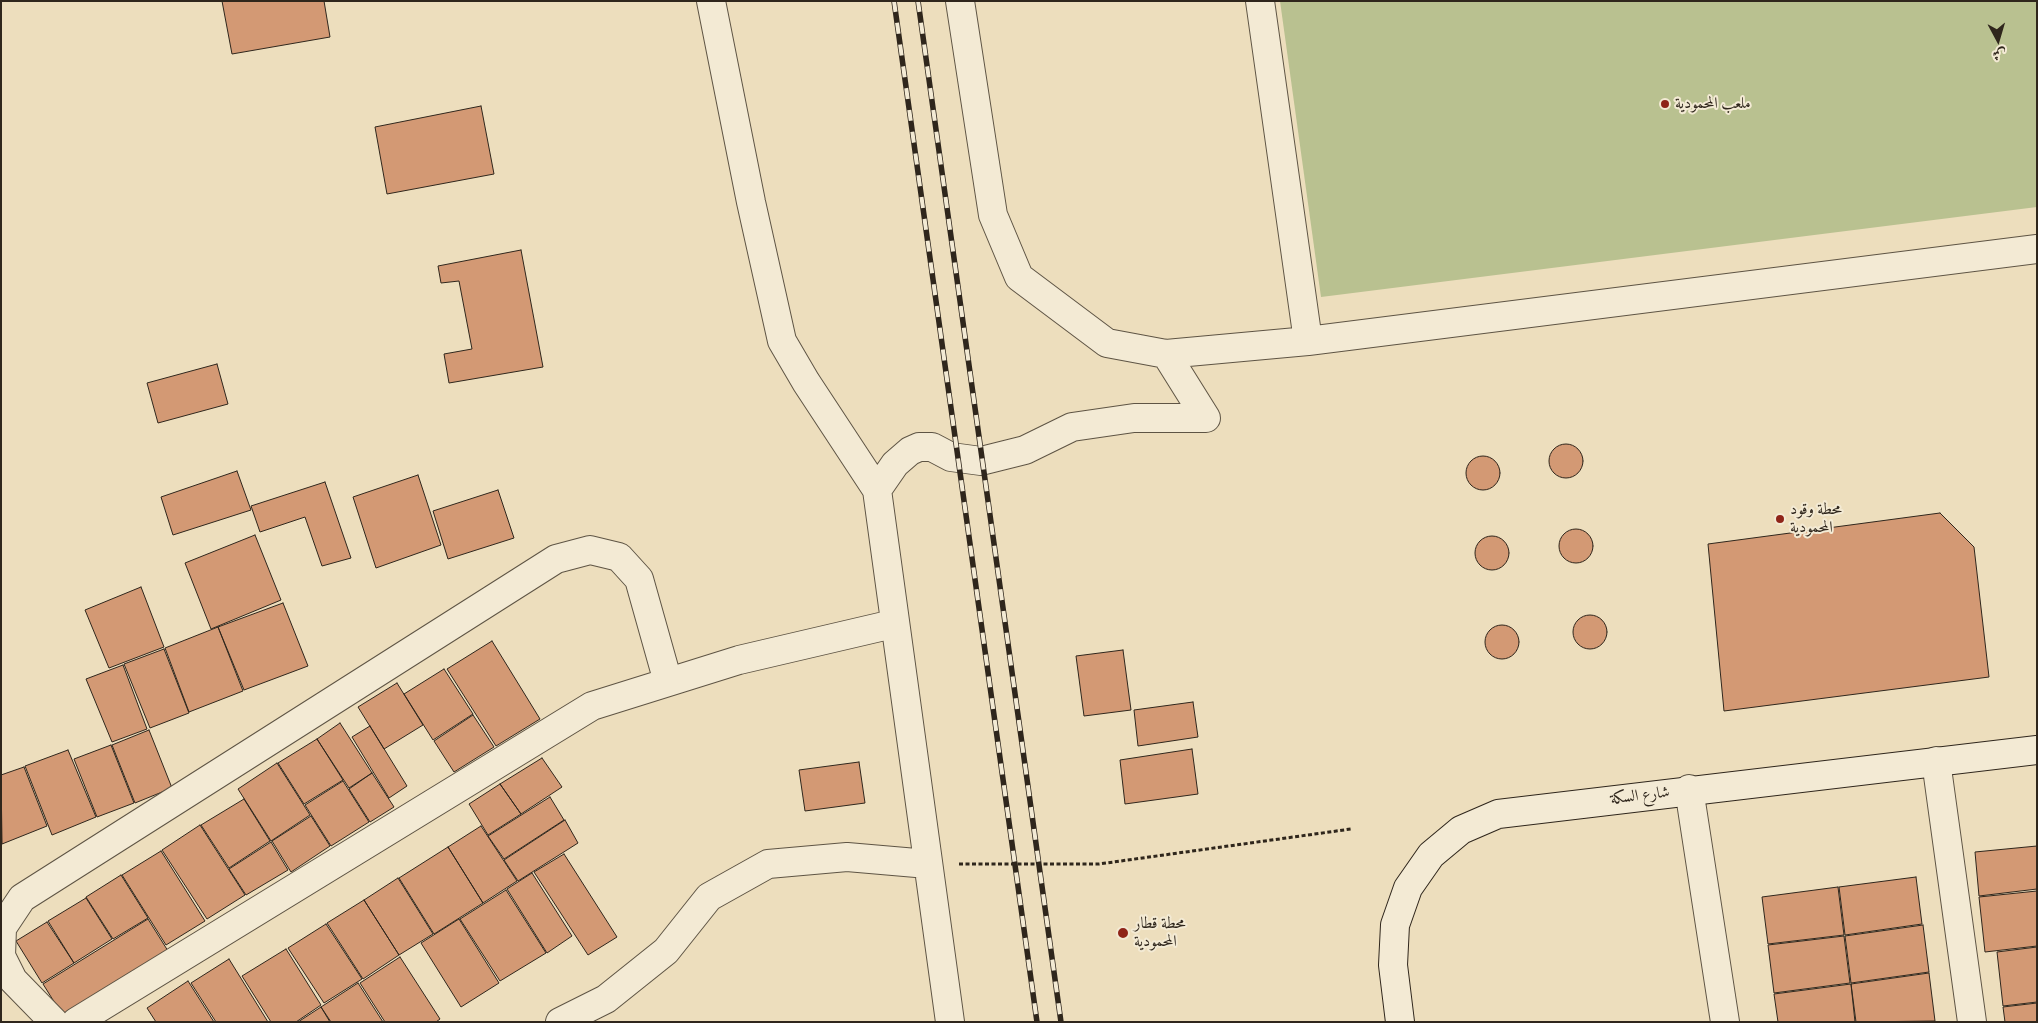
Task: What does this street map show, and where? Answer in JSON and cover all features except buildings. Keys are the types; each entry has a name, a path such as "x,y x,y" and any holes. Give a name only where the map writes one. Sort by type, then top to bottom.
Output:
{"street":[{"path":"711,1 751,202 782,341 806,382 877,490 893,624 950,1022"},
{"path":"960,1 993,215 1019,277 1107,342 1166,354 1308,341 2037,249"},
{"path":"1260,1 1308,341"},
{"path":"877,490 895,464 910,451 919,447 932,447 951,458 982,461 1025,450 1072,427 1134,418 1206,418 1166,354"},
{"path":"54,1022 13,980 1,956 2,928 22,898 556,559 590,550 619,557 639,579 668,682"},
{"path":"76,1022 592,706 739,660 893,624"},
{"name":"شارع السكة","path":"1400,1022 1393,964 1395,925 1408,888 1431,855 1462,830 1498,814 2037,750"},
{"path":"1936,761 1972,1022"},
{"path":"1689,790 1725,1022"},
{"path":"560,1022 609,1010 666,951 710,897 768,864 847,857 928,864"}],"path":[{"path":"928,864 1099,864 1351,829"}],"green space":[{"name":"ملعب المحمودية","path":"1280,1 2037,1 2037,207 1321,297"}],"railway":[{"path":"894,1 1037,1022"},
{"path":"918,1 1061,1022"}],"place":[{"name":"ملعب المحمودية","path":"1665,104"},
{"name":"محطة وقود المحمودية","path":"1780,519"},
{"name":"محطة قطار المحمودية","path":"1123,933"}]}
